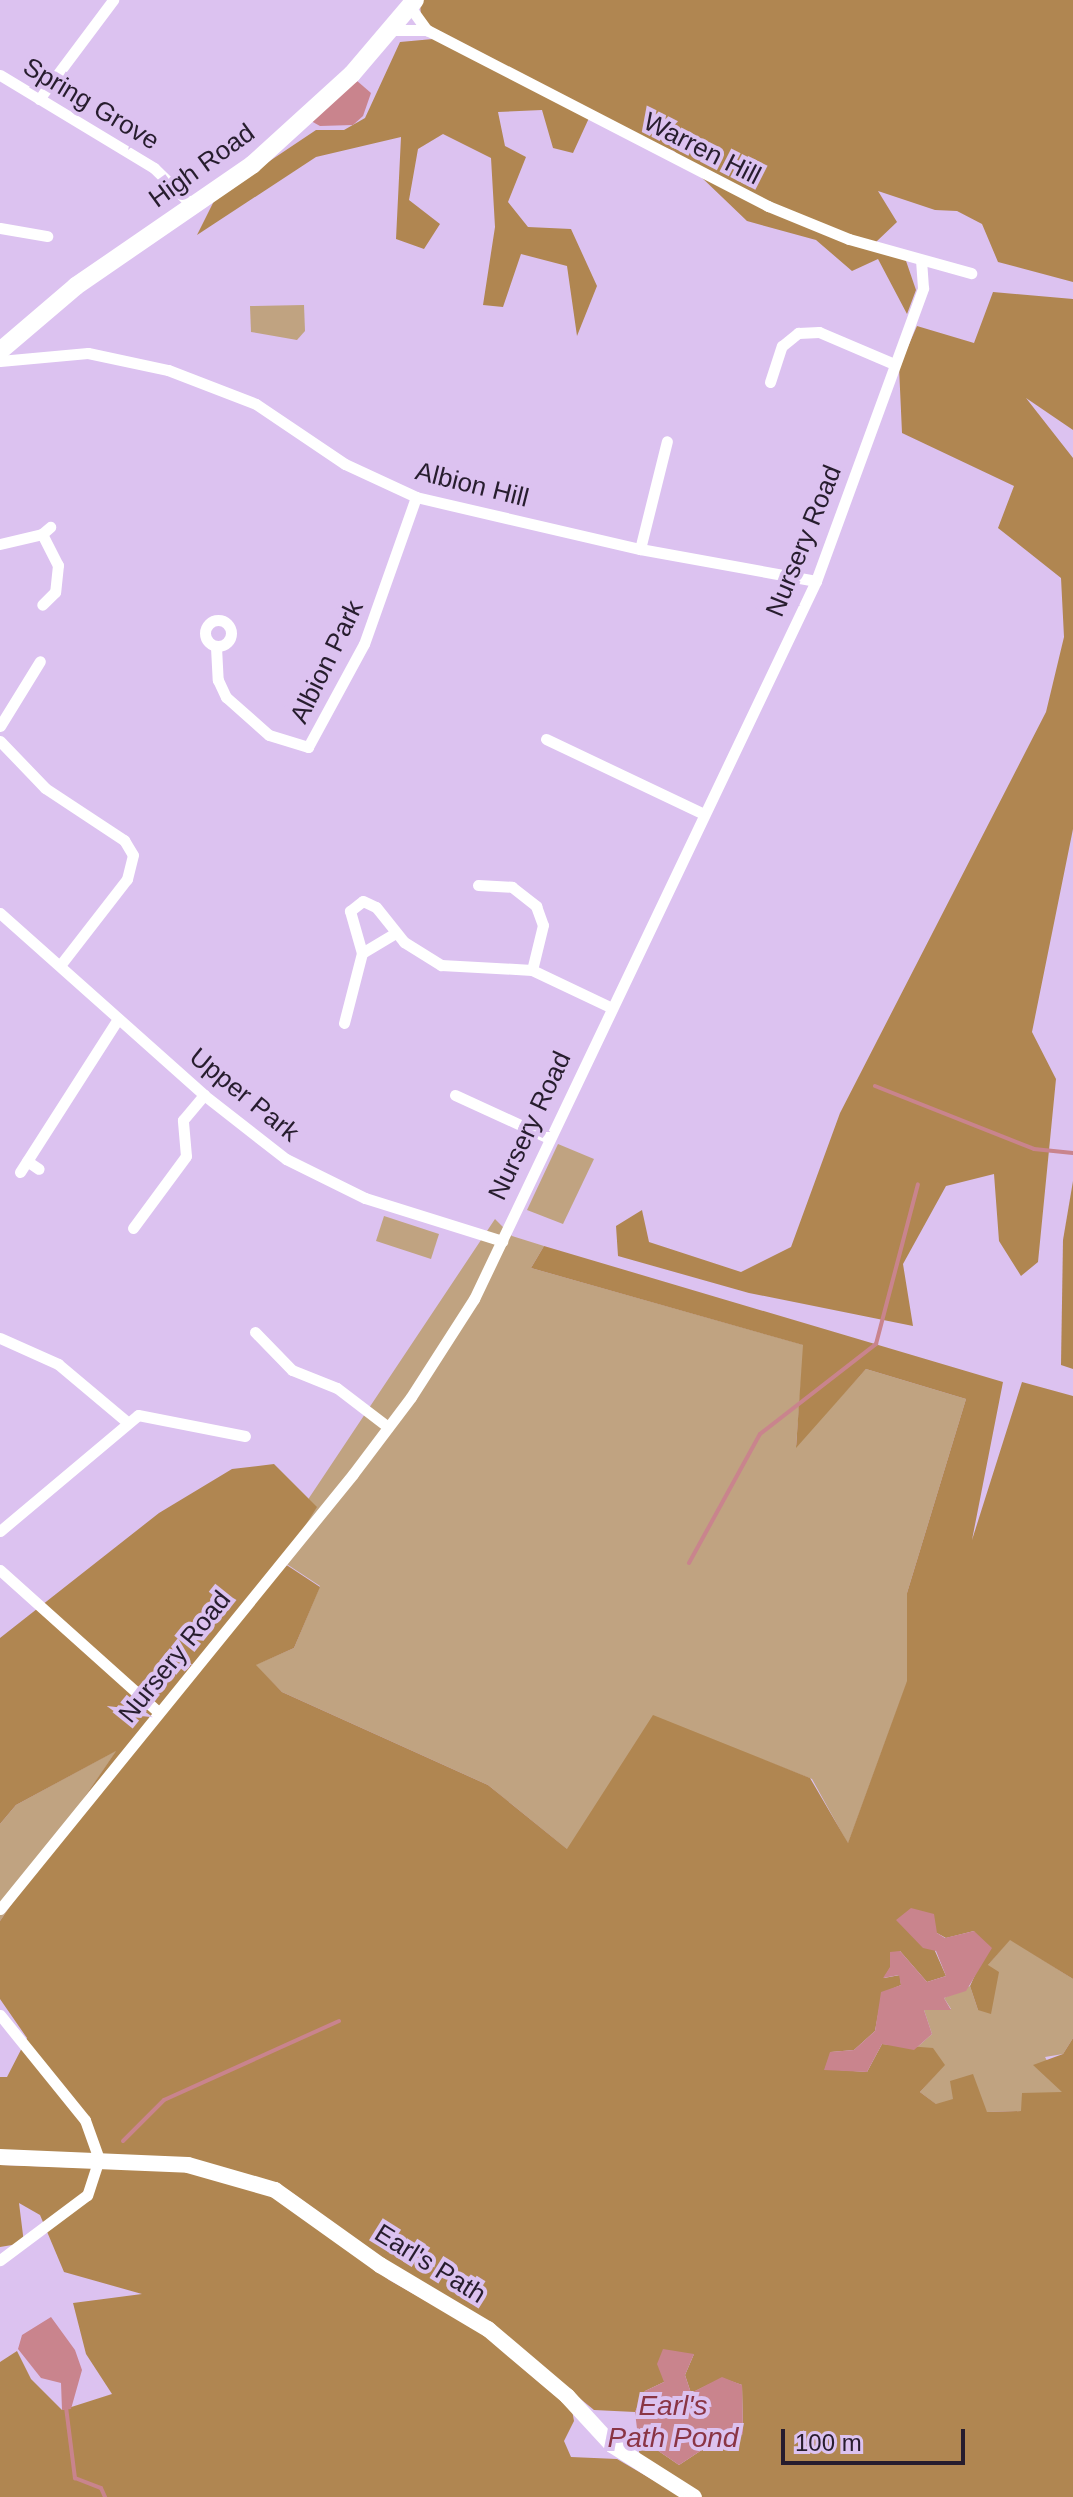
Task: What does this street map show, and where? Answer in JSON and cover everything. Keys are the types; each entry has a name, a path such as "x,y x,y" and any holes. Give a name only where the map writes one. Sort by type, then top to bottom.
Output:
{"main road":[{"name":"High Road","path":"0,351 76,286 252,165 307,116 391,30 412,4"}],"street":[{"path":"39,99 113,0"},
{"name":"Warren Hill","path":"412,4 427,30"},
{"name":"Warren Hill","path":"391,30 427,30 768,206 921,262 971,273"},
{"name":"Spring Grove","path":"0,75 154,168 193,206"},
{"path":"0,228 47,236"},
{"name":"Nursery Road","path":"0,1909 388,1427 474,1299 702,813 816,581 923,288 921,262"},
{"path":"770,382 782,346 798,333 819,332 894,364"},
{"name":"Albion Hill","path":"0,361 88,353 168,370 256,404 345,464 416,497 640,549 816,581"},
{"path":"640,549 667,441"},
{"name":"Albion Park","path":"216,647 218,680 226,697 269,735 308,747 369,634 416,497"},
{"path":"0,544 46,530 58,565 55,592 42,605"},
{"path":"0,726 40,661"},
{"path":"546,739 702,813"},
{"path":"0,741 45,788 124,840 133,855 127,879 61,964"},
{"path":"478,885 512,887 536,906 543,925 532,970"},
{"path":"344,1023 362,953 349,917 358,902 376,907 395,933 441,965 532,970 610,1007"},
{"name":"Upper Park","path":"0,913 61,964 204,1095 286,1159 333,1185 502,1241"},
{"path":"362,953 395,933"},
{"path":"39,1169 24,1167 118,1019"},
{"path":"133,1228 186,1156 183,1120 204,1095"},
{"path":"455,1095 549,1138"},
{"path":"255,1332 292,1370 337,1388 388,1427"},
{"path":"0,1338 58,1364 126,1421"},
{"path":"0,1531 126,1421 138,1415 178,1419 245,1436"},
{"path":"0,1570 157,1711"},
{"path":"0,2015 85,2120 99,2159 87,2195 0,2260"},
{"name":"Earl's Path","path":"0,2157 99,2159 219,2170 275,2190 404,2281 488,2329 548,2378 612,2445 694,2497"}],"shaded area":[{"path":"420,0 1073,0 1073,282 998,262 982,224 957,211 935,210 878,191 897,222 876,242 904,255 916,290 907,314 878,259 852,271 816,240 747,221 674,151 589,118 573,153 553,148 542,110 498,112 505,146 526,157 508,202 528,227 571,229 597,286 577,336 567,266 521,254 503,307 483,305 495,227 491,158 443,134 418,149 409,200 440,224 424,249 396,239 401,137 316,157 197,235 216,197 316,130 344,130 365,118 400,42 433,39 421,18"},
{"path":"993,292 1073,299 1073,430 1026,398 1073,458 1073,829 1032,1032 1056,1079 1038,1262 1021,1276 999,1241 994,1174 946,1186 903,1264 913,1326 749,1293 618,1256 616,1226 642,1210 649,1242 741,1272 791,1247 840,1113 1046,712 1064,637 1061,578 998,528 1014,486 902,433 899,367 917,326 974,343"},
{"path":"304,305 305,331 297,340 251,332 250,306"},
{"path":"558,1144 594,1159 563,1224 527,1210"},
{"path":"1073,1181 1073,1369 1061,1365 1063,1240"},
{"path":"384,1216 439,1234 431,1259 376,1241"},
{"path":"495,1219 512,1236 544,1246 531,1268 804,1345 796,1446 866,1369 966,1399 907,1593 908,1680 848,1844 812,1779 654,1717 568,1850 488,1785 282,1692 255,1665 294,1648 320,1586 282,1561 305,1504"},
{"path":"544,1246 1003,1382 972,1540 1022,1382 1073,1396 1073,1979 1010,1940 988,1965 999,1972 991,2014 978,2010 970,1986 981,1962 974,1931 946,1938 937,1933 935,1951 946,1976 927,1982 900,1951 884,1978 900,1975 901,1985 882,1993 875,2031 854,2050 831,2052 825,2069 867,2072 882,2044 933,2048 945,2065 920,2092 936,2104 953,2099 950,2081 973,2074 987,2112 1021,2111 1022,2093 1062,2092 1033,2065 1063,2054 1073,2038 1073,2497 700,2497 640,2455 638,2448 638,2437 679,2465 714,2442 743,2434 742,2385 722,2378 691,2393 685,2375 694,2354 664,2382 645,2391 635,2412 594,2410 493,2327 428,2291 288,2190 197,2161 0,2151 0,2077 7,2077 27,2038 0,1999 0,1921 116,1751 16,1805 0,1824 0,1638 159,1513 232,1469 274,1464 317,1507 282,1562 320,1587 294,1648 256,1665 282,1692 488,1785 567,1849 653,1715 810,1778 848,1843 907,1681 907,1593 966,1399 866,1369 796,1448 803,1345 531,1268"},
{"path":"117,1750 0,1921 0,1824 16,1805"},
{"path":"1010,1939 1073,1979 1073,2038 1063,2054 1045,2057 1064,2092 1021,2111 987,2112 953,2100 937,2105 920,2092 944,2065 914,2050 932,2034 924,2010 951,2009 944,1998 970,1986 978,2010 987,1966"},
{"path":"0,2165 207,2172 278,2196 389,2280 479,2331 572,2410 574,2421 564,2441 571,2457 617,2459 682,2497 0,2497 0,2362 17,2351 31,2379 62,2410 112,2394 86,2354 73,2303 142,2294 64,2272 40,2215 19,2203 24,2243 0,2247"}],"water":[{"path":"356,80 371,93 363,116 353,125 320,126 311,121"},
{"path":"911,1908 934,1914 937,1933 945,1938 974,1931 992,1948 966,1991 944,1998 951,2010 924,2010 932,2034 914,2050 882,2044 867,2072 824,2070 830,2052 854,2050 875,2031 881,1992 901,1985 899,1975 883,1978 890,1967 890,1952 900,1951 927,1982 946,1976 936,1951 923,1948 896,1920"},
{"path":"51,2317 75,2350 82,2370 71,2409 62,2410 61,2383 41,2378 18,2349 22,2335"},
{"name":"Earl's Path Pond","path":"663,2349 694,2354 685,2375 691,2393 722,2377 742,2385 743,2434 714,2442 679,2465 638,2437 635,2412 645,2391 664,2382 657,2364"}],"waterway":[{"path":"875,1086 1034,1149 1073,1153"},
{"path":"689,1563 760,1434 876,1344 918,1184"},
{"path":"123,2141 164,2100 339,2021"},
{"path":"66,2407 75,2478 101,2488 105,2497"}]}
